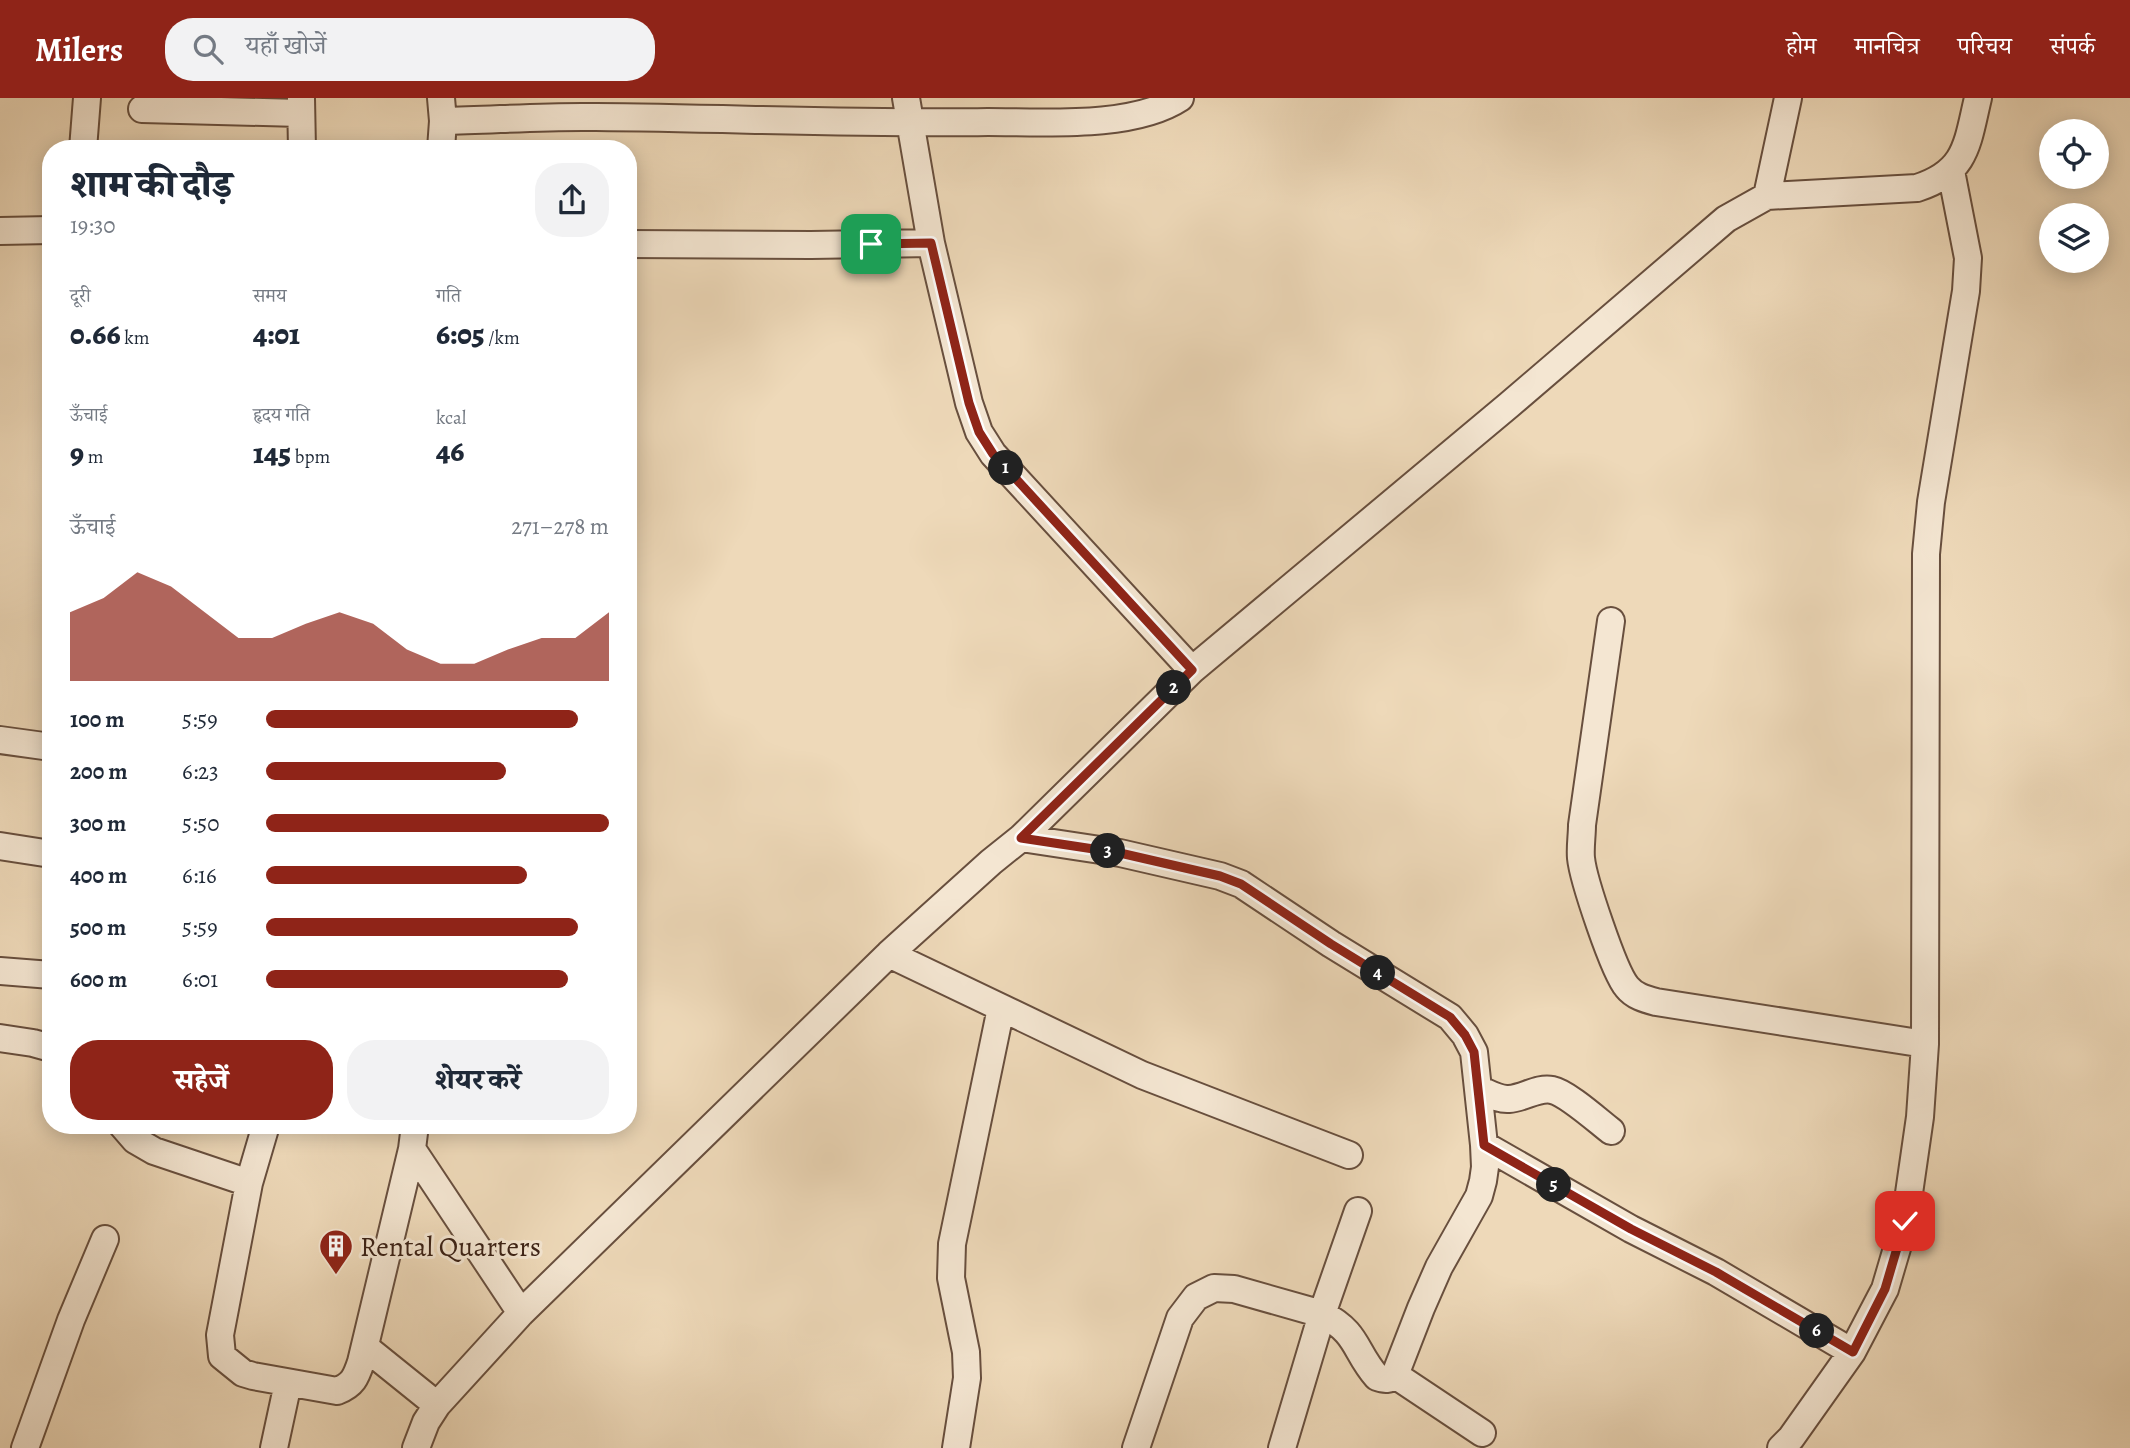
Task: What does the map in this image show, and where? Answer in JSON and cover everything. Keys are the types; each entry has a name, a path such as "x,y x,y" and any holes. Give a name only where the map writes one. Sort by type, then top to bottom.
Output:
{"street":[{"path":"84,140 87,98"},
{"path":"441,140 442,110 593,117 908,111 1088,121 1165,108 1180,98"},
{"path":"1767,196 1788,98"},
{"path":"415,1448 437,1405 521,1313 889,954 1021,838 1192,670 1726,219 1767,196 1917,188 1935,182 1951,171 1961,157 1978,98"},
{"path":"142,109 300,105 302,140"},
{"path":"908,111 933,250 969,403 979,432 993,454 1192,670"},
{"path":"1781,1448 1853,1352 1885,1289 1905,1221 1920,1117 1925,1044 1926,554 1931,502 1966,291 1968,258 1951,171"},
{"path":"0,231 42,230"},
{"path":"637,244 811,245 933,250"},
{"path":"1611,621 1582,825 1581,859 1590,894 1619,974 1627,988 1638,996 1656,1002 1925,1044"},
{"path":"0,740 42,746"},
{"path":"1021,838 1120,853 1220,876 1241,884 1331,944 1450,1017 1465,1035 1474,1052 1485,1167 1479,1196 1440,1267 1395,1375 1384,1380 1377,1377 1347,1331 1322,1314 1234,1289 1214,1288 1196,1297 1180,1318 1136,1448"},
{"path":"0,846 42,853"},
{"path":"889,954 1142,1075 1349,1155"},
{"path":"0,971 42,974"},
{"path":"964,1446 966,1352 951,1278 952,1244 1001,1008"},
{"path":"0,1038 42,1046"},
{"path":"1478,1089 1504,1099 1552,1090 1562,1094 1611,1131"},
{"path":"130,1134 154,1151 249,1183"},
{"path":"263,1134 249,1183 220,1335 222,1356 243,1373 337,1391 348,1387 356,1376 365,1347 413,1137"},
{"path":"413,1137 521,1313"},
{"path":"1484,1145 1631,1229 1716,1272 1853,1352"},
{"path":"1282,1448 1322,1314 1358,1211"},
{"path":"25,1448 71,1320 105,1239"},
{"path":"365,1347 437,1405"},
{"path":"1395,1375 1482,1433"},
{"path":"274,1448 288,1383"}],"place":[{"name":"Rental Quarters","path":"336,1276"}],"route":[{"path":"871,244 931,243 969,403 979,432 993,454 1192,670 1021,838 1120,853 1220,876 1241,884 1331,944 1450,1017 1465,1035 1474,1052 1484,1145 1631,1229 1716,1272 1853,1352 1885,1289 1905,1221"}]}
